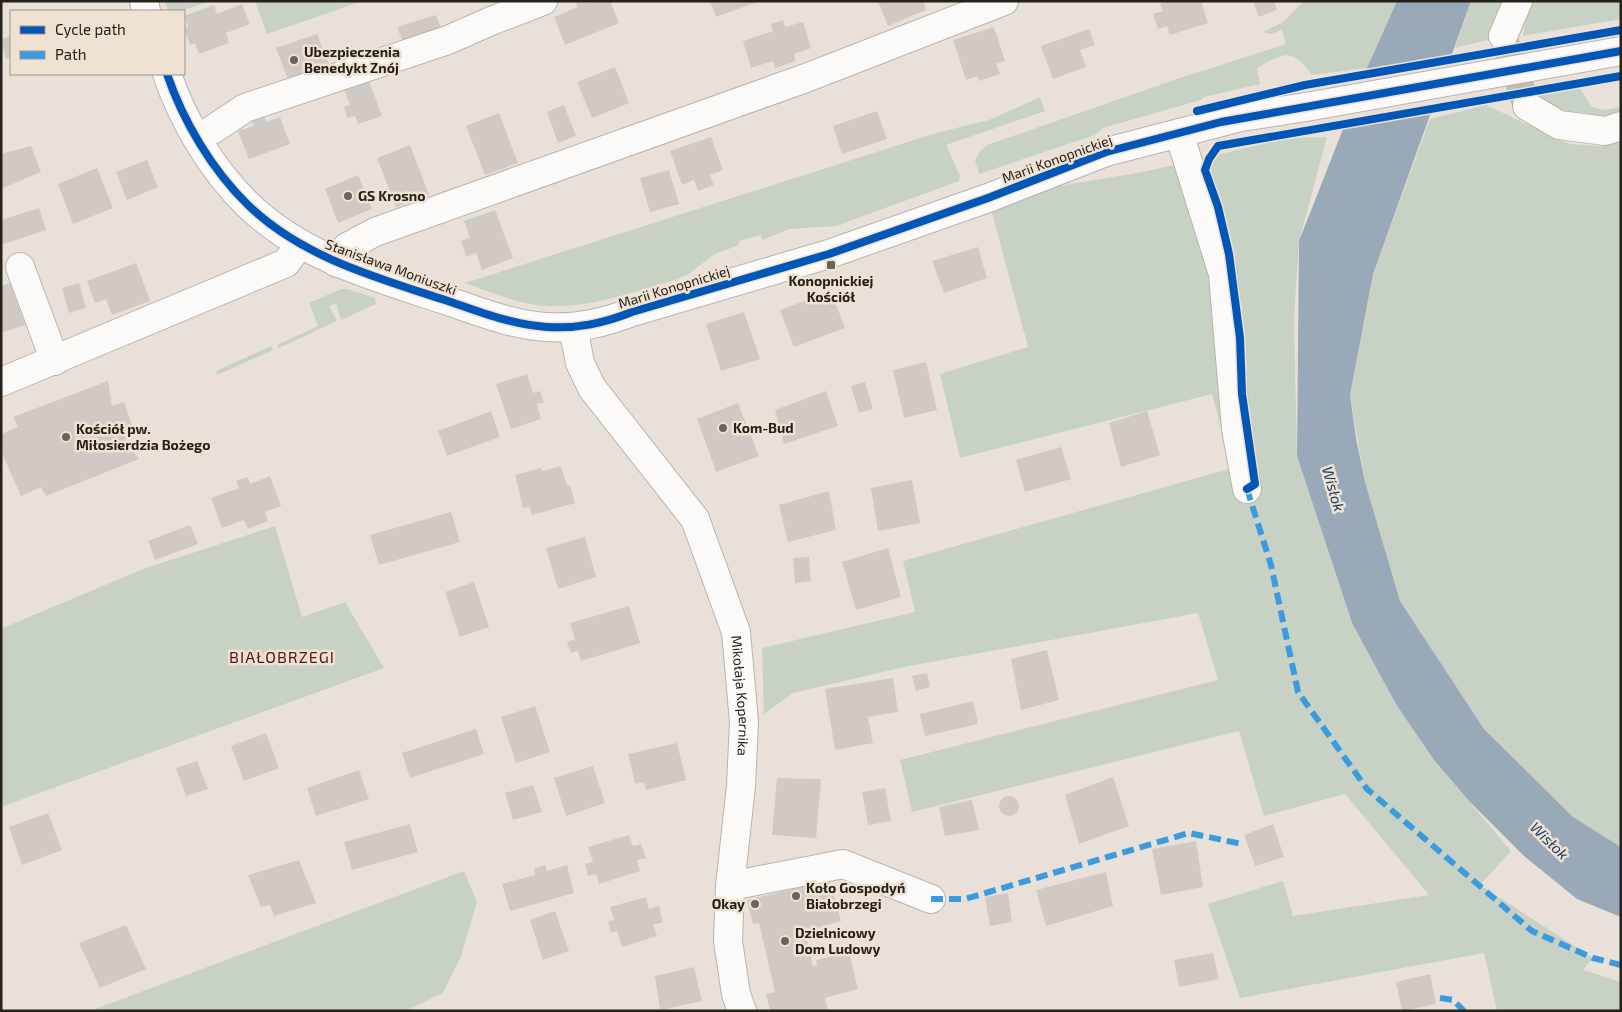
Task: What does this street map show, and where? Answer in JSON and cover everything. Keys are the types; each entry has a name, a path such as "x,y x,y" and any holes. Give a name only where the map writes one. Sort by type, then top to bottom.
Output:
{"street":[{"path":"212,130 245,108 448,40 543,1"},
{"path":"337,263 348,247 375,232 806,78 1004,1"},
{"path":"1503,36 1518,1"},
{"name":"Marii Konopnickiej","path":"573,327 606,322 632,312 829,254 988,198 1106,152 1241,117 1621,51"},
{"name":"Stanisława Moniuszki","path":"167,75 192,130 225,178 248,205 300,244 337,263 493,316 546,327 573,327"},
{"path":"1528,106 1559,125 1605,131 1621,126"},
{"path":"1179,133 1223,274 1236,429 1247,489"},
{"path":"1,382 286,263 300,244"},
{"path":"20,267 55,360"},
{"name":"Mikołaja Kopernika","path":"573,327 580,363 592,388 695,519 736,632 744,722 741,786 730,886 728,941 736,994 742,1011"},
{"path":"730,886 843,864 930,899"}],"shaded area":[{"path":"165,1 210,1 184,10 168,10"},
{"path":"255,1 363,1 267,34"},
{"path":"1304,1 1397,1 1367,68 1312,75 1299,60 1288,55 1282,56 1257,68 1260,84 1204,97 1201,100 1103,128 1095,135 979,174 975,160 981,150 987,145 1180,78 1286,44 1282,30 1271,34 1263,32 1283,22"},
{"path":"1471,1 1508,1 1492,39 1455,48"},
{"path":"1528,1 1621,1 1621,19 1523,36"},
{"path":"1579,87 1592,107 1603,110 1621,107 1621,116 1607,119 1556,113 1536,96"},
{"path":"1040,97 1045,111 946,145 960,176 959,181 836,226 789,229 762,240 761,235 739,241 739,245 715,254 687,275 675,280 596,302 563,306 526,303 465,283 936,133 989,120"},
{"path":"1486,105 1569,144 1602,146 1621,140 1621,847 1573,817 1484,729 1400,601 1365,482 1350,395 1373,274 1430,119"},
{"path":"1327,137 1299,241 1294,318 1297,456 1352,623 1434,760 1511,851 1480,885 1593,958 1583,970 1621,982 1621,1011 1497,1011 1484,953 1240,998 1208,904 1283,881 1293,916 1429,895 1345,794 1264,816 1239,731 912,812 900,760 1218,680 1198,613 904,667 793,693 764,714 762,648 915,612 903,561 1232,468 1212,394 960,458 940,374 1028,347 988,198 1148,171 1289,138"},
{"path":"341,289 348,289 375,298 376,304 341,320 336,303 329,306 337,321 279,348 277,345 318,326 309,303"},
{"path":"271,346 273,350 217,375 216,371"},
{"path":"275,526 302,617 345,602 384,668 1,807 1,626 3,628 143,569"},
{"path":"464,871 477,902 461,956 443,993 405,1011 90,1011"}],"water":[{"name":"Wisłok","path":"1397,1 1471,1 1373,274 1350,395 1365,482 1400,601 1484,729 1573,817 1621,847 1621,917 1577,899 1524,856 1469,801 1434,760 1396,704 1352,623 1297,456 1299,241 1367,68"}],"pier":[{"path":"1453,60 1436,108 1342,124 1361,76"}],"building":[{"path":"610,1 619,23 565,45 554,17 578,7 575,2 589,3"},
{"path":"710,1 760,1 716,17"},
{"path":"878,1 923,1 926,10 888,26"},
{"path":"1169,1 1201,1 1208,23 1170,35 1167,26 1158,29 1153,14 1163,11 1160,4"},
{"path":"1253,1 1274,1 1277,10 1259,17"},
{"path":"242,4 250,24 226,33 229,43 199,54 195,43 190,45 185,32 185,28 188,26 185,16 214,5 217,14"},
{"path":"436,15 442,30 403,43 397,27"},
{"path":"783,20 785,27 803,22 811,48 794,54 796,61 775,68 773,61 751,68 743,41 773,31 771,24"},
{"path":"994,27 1005,61 996,64 1000,74 980,81 977,76 966,80 953,40"},
{"path":"1089,29 1095,45 1080,50 1086,67 1053,79 1041,46"},
{"path":"317,34 330,67 289,82 276,48"},
{"path":"10,36 10,57 6,59 1,39"},
{"path":"615,67 629,103 592,118 577,82"},
{"path":"369,81 382,116 358,124 355,116 347,118 344,107 350,105 344,90"},
{"path":"564,105 576,136 558,143 547,112"},
{"path":"877,111 887,139 842,154 833,126"},
{"path":"499,113 518,163 485,175 466,126"},
{"path":"264,115 266,122 280,117 290,144 249,159 238,131 254,126 251,119"},
{"path":"711,137 723,170 710,175 714,185 698,191 694,180 682,185 670,151"},
{"path":"410,145 429,195 396,207 377,158"},
{"path":"31,146 41,172 1,189 1,154"},
{"path":"147,160 158,187 127,200 116,172"},
{"path":"97,168 113,208 73,224 58,184"},
{"path":"669,170 679,204 650,212 640,178"},
{"path":"358,175 372,209 338,223 325,189"},
{"path":"39,208 46,230 1,245 1,220"},
{"path":"495,210 513,258 482,270 476,253 466,257 461,241 470,238 464,221"},
{"path":"978,247 987,278 944,293 932,261"},
{"path":"136,263 150,301 112,315 106,299 95,303 87,281"},
{"path":"10,283 25,325 1,333 1,286"},
{"path":"79,283 86,308 69,313 62,288"},
{"path":"831,291 845,328 794,347 780,310"},
{"path":"744,312 760,359 721,371 706,324"},
{"path":"926,362 937,410 904,418 893,370"},
{"path":"527,374 533,393 540,391 544,402 537,404 541,419 511,429 496,384"},
{"name":"Kościół pw. Miłosierdzia Bożego","path":"108,381 112,406 124,402 135,434 125,439 139,459 46,496 41,487 21,496 1,451 1,434 18,427 13,417"},
{"path":"865,382 873,409 859,413 851,386"},
{"path":"826,391 838,426 784,444 775,410"},
{"path":"738,403 759,456 716,472 697,419"},
{"path":"491,411 500,437 447,456 438,431"},
{"path":"1147,411 1160,455 1121,467 1109,423"},
{"path":"1061,447 1071,479 1025,492 1016,460"},
{"path":"561,466 567,486 570,485 575,503 532,515 530,507 523,508 515,475 541,468 543,471"},
{"path":"270,476 281,506 265,512 268,521 248,529 244,520 222,528 211,498 239,488 236,481 248,477 250,484"},
{"path":"912,480 920,523 878,531 871,488"},
{"path":"829,491 836,530 788,542 779,505"},
{"path":"451,512 460,542 379,565 370,535"},
{"path":"190,525 198,544 155,560 148,541"},
{"path":"585,537 596,577 558,589 546,548"},
{"path":"888,548 901,597 856,610 842,562"},
{"path":"809,557 811,581 795,583 793,558"},
{"path":"474,582 489,627 460,637 445,592"},
{"path":"629,606 640,643 581,661 578,651 571,653 567,642 575,639 570,623"},
{"path":"1047,650 1059,700 1021,710 1011,659"},
{"path":"927,673 930,687 916,691 912,676"},
{"path":"893,678 898,712 868,717 873,743 835,750 825,689"},
{"path":"973,701 978,724 925,736 920,714"},
{"path":"535,706 550,752 516,763 501,717"},
{"path":"476,729 484,754 410,778 402,753"},
{"path":"266,733 279,768 244,781 231,746"},
{"path":"677,743 686,780 646,790 644,782 635,784 628,754"},
{"path":"197,761 208,789 186,796 176,768"},
{"path":"593,766 605,803 566,816 554,778"},
{"path":"359,770 369,799 316,816 307,788"},
{"path":"1113,777 1129,826 1079,844 1065,795"},
{"path":"777,778 821,779 816,838 772,835"},
{"path":"533,785 542,812 513,820 505,793"},
{"path":"885,788 891,821 868,825 862,792"},
{"path":"1005,796 1013,796 1019,802 1019,810 1013,816 1005,816 999,810 999,802"},
{"path":"972,800 979,830 945,836 939,807"},
{"path":"48,813 62,850 22,865 9,827"},
{"path":"410,824 418,852 352,870 344,842"},
{"path":"1273,824 1284,857 1255,866 1244,835"},
{"path":"629,835 633,846 641,844 646,858 637,860 640,871 599,884 596,874 588,876 585,864 593,862 588,847"},
{"path":"1196,841 1203,887 1161,895 1152,849"},
{"path":"299,860 316,903 274,916 270,905 261,907 248,875"},
{"path":"545,865 547,871 567,865 574,893 510,911 502,884 535,875 534,869"},
{"path":"1106,872 1113,906 1046,926 1036,890"},
{"name":"Dzielnicowy Dom Ludowy","path":"830,880 841,921 805,931 813,966 817,965 816,960 849,952 858,989 825,998 828,1011 770,1011 766,994 775,992 759,923 753,924 747,900"},
{"path":"1008,893 1012,922 990,926 985,897"},
{"path":"646,897 649,909 659,906 663,922 653,925 657,936 622,947 617,931 611,933 608,921 614,920 610,907"},
{"path":"555,911 569,951 543,960 530,920"},
{"path":"126,925 146,969 100,988 79,943"},
{"path":"1213,953 1219,979 1179,987 1174,960"},
{"path":"694,967 702,1001 660,1010 655,976"},
{"path":"1430,974 1436,1004 1402,1011 1396,982"}],"tunnel":[{"path":"1503,36 1527,106"}],"marked path":[{"path":"1247,489 1271,565 1298,692 1367,789 1532,931 1593,958 1621,965"},
{"path":"931,899 965,899 1189,833 1242,844"},
{"path":"1440,998 1453,1000 1464,1011"}],"cycle path":[{"path":"1197,111 1305,85 1621,30"},
{"path":"167,75 190,127 222,176 248,205 293,239 317,253 342,264 484,314 522,324 558,327 580,326 601,322 829,254 988,198 1106,152 1221,122 1621,51"},
{"path":"1247,489 1255,484 1242,394 1240,338 1229,254 1218,207 1205,170 1209,159 1218,146 1621,76"}],"place":[{"name":"Ubezpieczenia Benedykt Znój","path":"294,60"},
{"name":"GS Krosno","path":"348,196"},
{"name":"Konopnickiej Kościół","path":"831,265"},
{"name":"Kom-Bud","path":"723,428"},
{"name":"Kościół pw. Miłosierdzia Bożego","path":"66,437"},
{"name":"Koło Gospodyń Białobrzegi","path":"796,896"},
{"name":"Okay","path":"755,904"},
{"name":"Dzielnicowy Dom Ludowy","path":"785,941"}],"district":[{"name":"BIAŁOBRZEGI","path":"282,657"}]}
